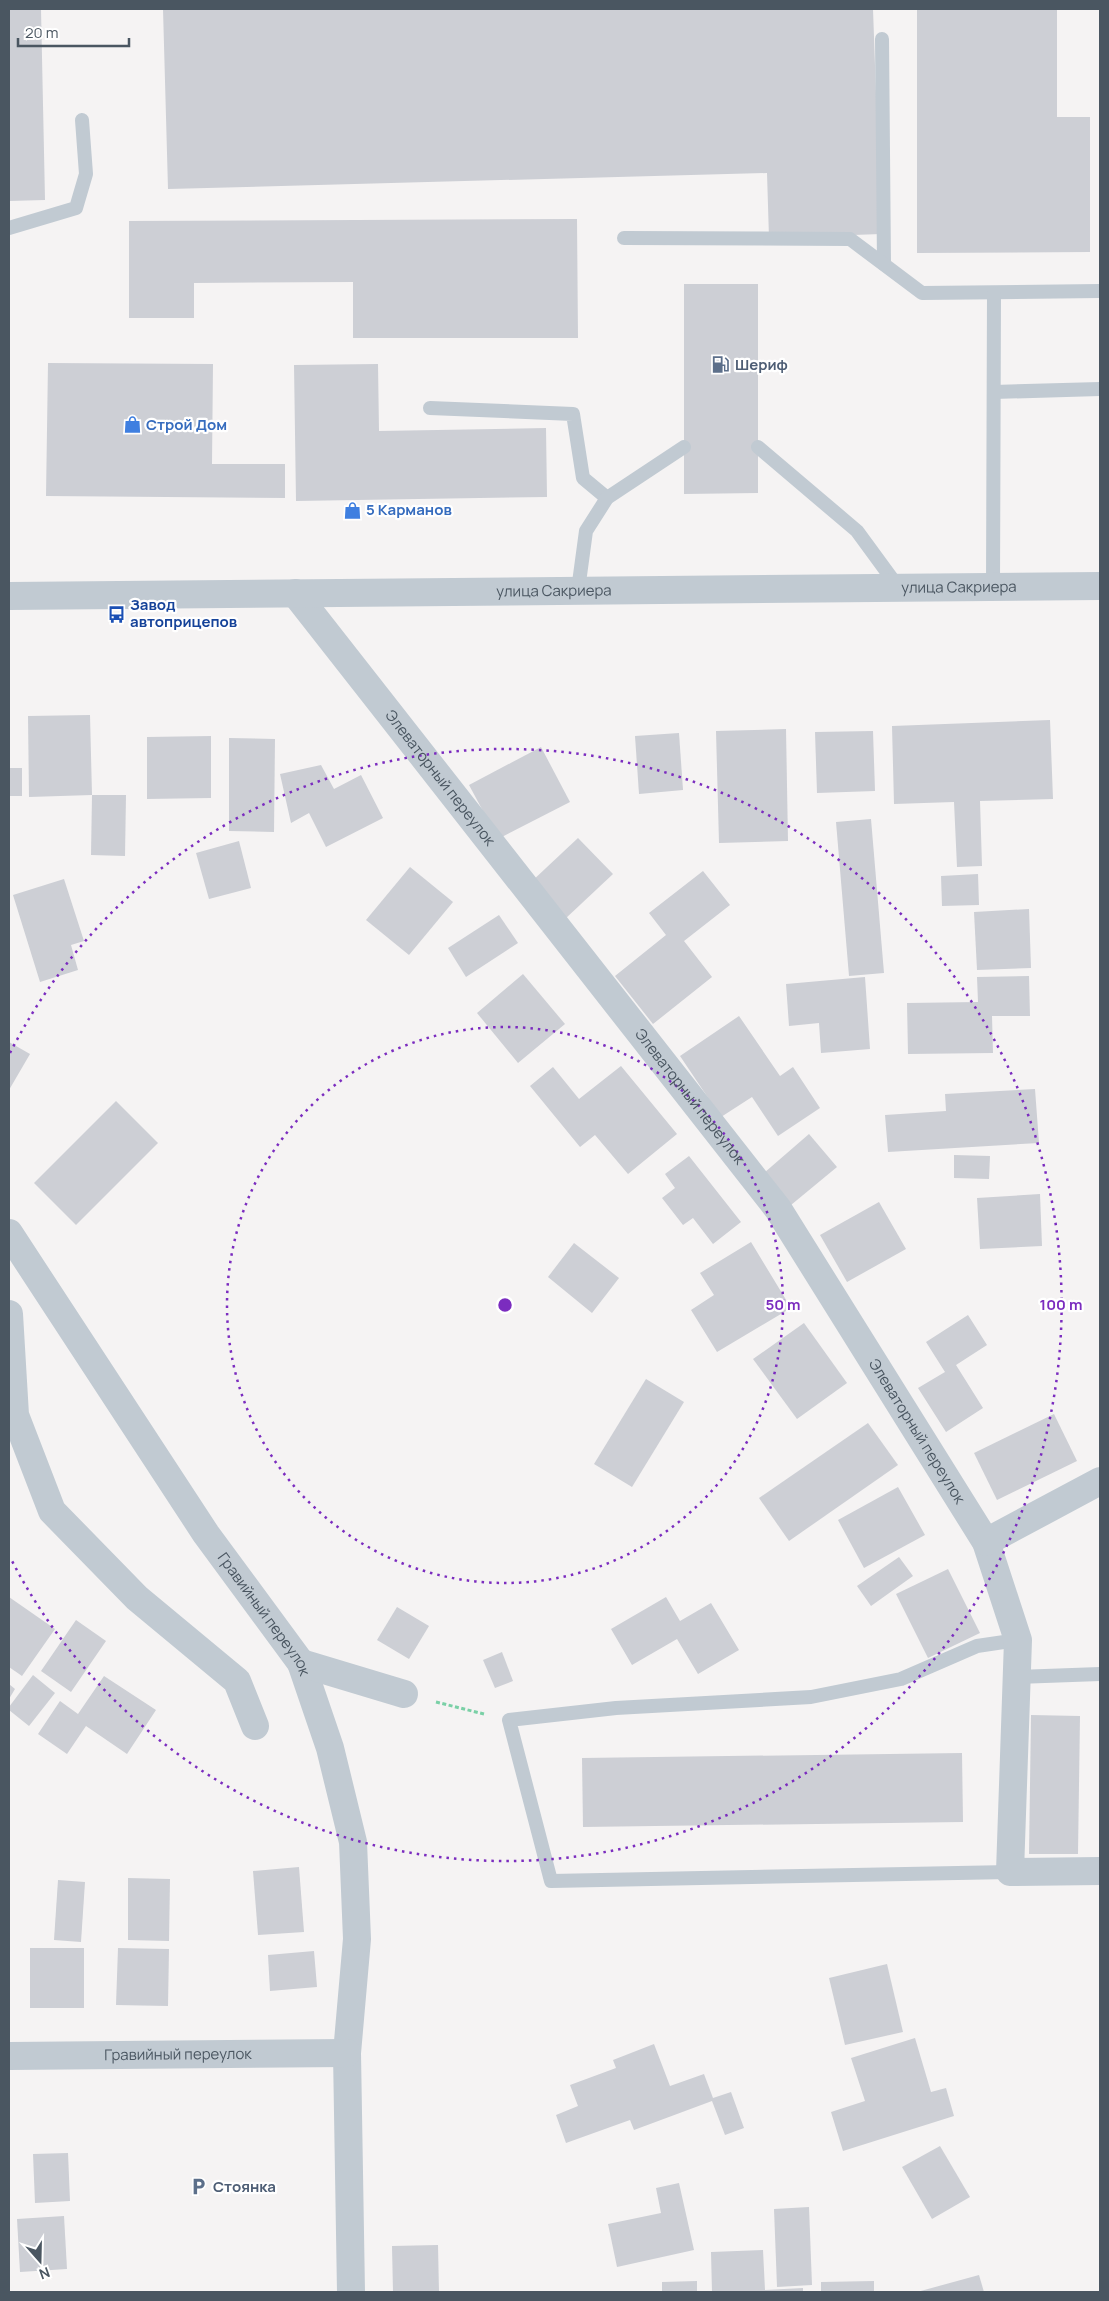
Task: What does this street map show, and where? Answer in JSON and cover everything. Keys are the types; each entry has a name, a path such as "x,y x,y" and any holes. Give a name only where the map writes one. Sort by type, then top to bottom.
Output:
{"street":[{"name":"улица Сакриера","path":"9,596 1100,586"},
{"name":"Элеваторный переулок","path":"295,593 778,1209 986,1542 1018,1640 1010,1872"},
{"name":"Гравийный переулок","path":"9,1233 206,1534 301,1663 330,1748 353,1842 357,1938 347,2054 351,2292"},
{"path":"9,1314 15,1415 52,1510 137,1598 236,1681 255,1726"},
{"path":"986,1542 1100,1481"},
{"path":"301,1663 404,1694"},
{"path":"1010,1872 1100,1871"},
{"name":"Гравийный переулок","path":"9,2056 347,2054"}],"lane":[{"path":"882,39 884,264"},
{"path":"9,228 76,208 86,174 82,120"},
{"path":"624,238 850,239 922,293 994,294 1100,291"},
{"path":"993,587 994,294"},
{"path":"994,392 1100,390"},
{"path":"430,408 573,414 584,478 607,498"},
{"path":"578,590 586,531 607,498 684,447"},
{"path":"758,447 854,528 898,587"},
{"path":"1010,1872 551,1881 509,1720 616,1708 811,1697 901,1679 977,1646 1018,1640"},
{"path":"1017,1677 1100,1674"}],"path":[{"path":"404,1694 509,1720"}],"building":[{"path":"9,9 41,9 45,200 9,201"},
{"path":"163,9 873,9 881,234 769,238 767,173 168,189"},
{"path":"917,9 1057,9 1057,117 1090,117 1090,252 917,253"},
{"path":"577,219 578,338 353,338 353,282 194,283 194,318 129,318 129,221"},
{"name":"Шериф","path":"684,284 758,284 758,493 684,494"},
{"path":"48,363 213,364 212,464 285,464 285,498 46,496"},
{"path":"378,364 379,431 546,428 547,497 296,501 294,365"},
{"path":"90,715 92,795 29,797 28,716"},
{"path":"1050,720 1053,799 980,801 982,866 957,867 954,802 894,804 892,726"},
{"path":"786,729 788,841 719,843 716,731"},
{"path":"873,731 875,791 817,793 815,732"},
{"path":"679,733 683,790 639,794 635,736"},
{"path":"211,736 211,798 147,799 147,737"},
{"path":"229,738 275,739 274,832 229,831"},
{"path":"541,747 570,802 498,839 469,785"},
{"path":"321,765 334,789 361,775 383,818 326,847 309,813 291,823 280,774"},
{"path":"9,768 22,768 22,796 9,796"},
{"path":"92,795 126,795 125,856 91,855"},
{"path":"871,819 884,973 849,976 836,822"},
{"path":"578,838 613,874 565,919 530,883"},
{"path":"239,841 251,888 209,899 196,853"},
{"path":"410,867 453,902 409,955 366,920"},
{"path":"703,871 730,905 684,941 712,977 653,1024 615,976 666,935 649,913"},
{"path":"978,874 979,905 942,906 941,876"},
{"path":"64,879 84,941 71,945 78,970 40,982 13,895"},
{"path":"1029,909 1031,968 977,970 974,912"},
{"path":"499,915 518,943 466,977 448,948"},
{"path":"523,974 565,1024 518,1063 477,1013"},
{"path":"1029,976 1030,1016 992,1016 993,1053 908,1054 907,1003 978,1002 977,977"},
{"path":"865,977 870,1049 821,1053 819,1023 789,1026 786,984"},
{"path":"739,1016 780,1076 793,1067 820,1108 778,1136 752,1097 721,1117 680,1056"},
{"path":"9,1042 30,1054 9,1090"},
{"path":"621,1066 677,1134 628,1174 595,1135 580,1147 530,1086 553,1067 579,1099"},
{"path":"1035,1089 1039,1143 888,1152 885,1115 946,1111 945,1094"},
{"path":"116,1101 158,1143 76,1225 34,1183"},
{"path":"809,1134 837,1167 791,1205 764,1173"},
{"path":"954,1155 990,1156 989,1179 954,1178"},
{"path":"689,1156 741,1222 713,1244 693,1218 683,1225 662,1198 675,1188 665,1174"},
{"path":"1040,1194 1042,1246 980,1249 977,1198"},
{"path":"879,1202 906,1249 847,1282 820,1235"},
{"path":"751,1242 791,1308 717,1352 691,1310 714,1295 700,1273"},
{"path":"574,1243 619,1278 592,1313 548,1277"},
{"path":"968,1315 987,1345 956,1365 983,1408 946,1432 918,1388 945,1372 926,1342"},
{"path":"804,1323 847,1383 797,1419 753,1359"},
{"path":"646,1379 684,1402 632,1487 594,1464"},
{"path":"1054,1414 1077,1461 997,1500 974,1453"},
{"path":"868,1423 898,1465 789,1541 759,1498"},
{"path":"898,1487 925,1535 864,1568 838,1520"},
{"path":"899,1557 913,1576 871,1606 857,1586"},
{"path":"948,1569 980,1633 928,1658 896,1594"},
{"path":"9,1597 55,1629 22,1676 9,1667"},
{"path":"666,1597 680,1621 711,1603 739,1650 698,1674 677,1639 632,1665 611,1629"},
{"path":"397,1607 429,1626 409,1659 377,1640"},
{"path":"76,1620 106,1641 71,1692 41,1671"},
{"path":"502,1652 513,1681 495,1688 483,1660"},
{"path":"33,1675 55,1693 29,1726 9,1710 9,1707"},
{"path":"104,1676 156,1710 127,1754 86,1726 67,1754 38,1734 60,1701 78,1714"},
{"path":"9,1684 15,1689 9,1699"},
{"path":"1031,1715 1080,1716 1078,1854 1029,1854"},
{"path":"962,1753 963,1822 583,1827 582,1758"},
{"path":"299,1867 304,1932 258,1935 253,1871"},
{"path":"128,1878 170,1879 169,1941 128,1940"},
{"path":"58,1880 85,1882 81,1942 54,1940"},
{"path":"30,1948 84,1948 84,2008 30,2008"},
{"path":"118,1948 169,1949 168,2006 116,2005"},
{"path":"314,1951 317,1987 270,1991 268,1955"},
{"path":"887,1964 903,2032 845,2045 829,1978"},
{"path":"915,2038 931,2092 946,2088 954,2116 843,2151 831,2112 865,2101 851,2058"},
{"path":"654,2044 670,2086 704,2074 713,2098 731,2092 744,2128 725,2135 712,2101 634,2130 630,2120 566,2143 556,2115 578,2106 570,2085 616,2068 613,2060"},
{"path":"940,2146 970,2197 932,2219 902,2167"},
{"path":"68,2153 70,2201 35,2203 33,2154"},
{"path":"679,2183 694,2250 617,2267 608,2224 661,2213 656,2188"},
{"path":"809,2207 812,2285 777,2287 774,2209"},
{"path":"64,2216 67,2269 20,2272 17,2219"},
{"path":"438,2245 439,2292 393,2292 392,2246"},
{"path":"763,2250 765,2290 803,2288 803,2292 712,2292 711,2252"},
{"path":"979,2275 984,2292 917,2292"},
{"path":"697,2281 697,2292 662,2292 662,2282"},
{"path":"874,2281 874,2292 821,2292 821,2282"}],"place":[{"name":"Шериф","path":"721,365"},
{"name":"Строй Дом","path":"132,425"},
{"name":"5 Карманов","path":"352,510"},
{"name":"Завод автоприцепов","path":"116,614"},
{"name":"Стоянка","path":"199,2187"}]}
